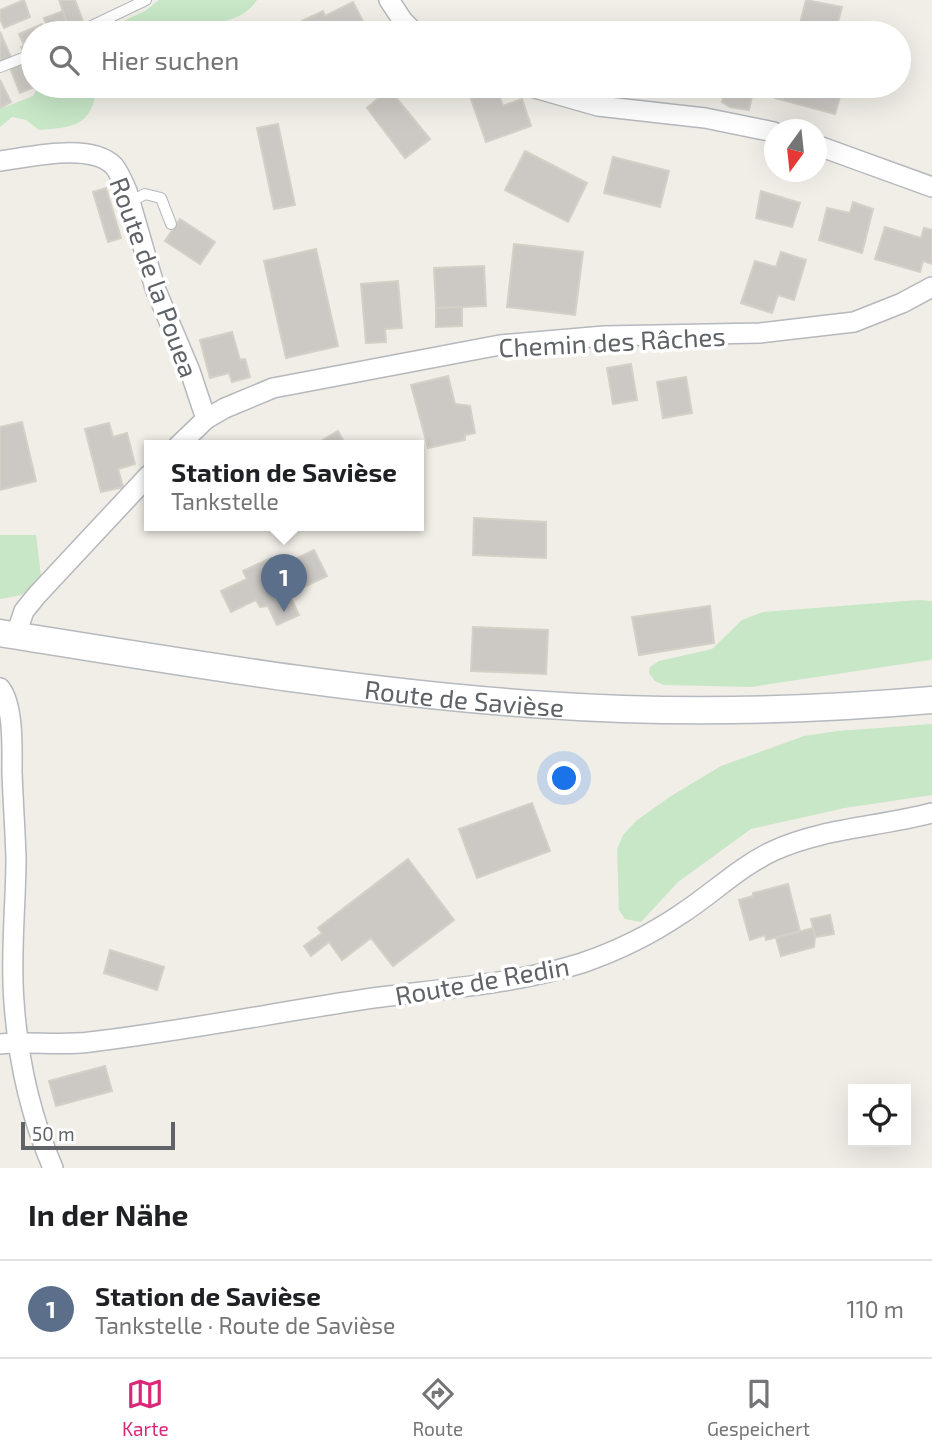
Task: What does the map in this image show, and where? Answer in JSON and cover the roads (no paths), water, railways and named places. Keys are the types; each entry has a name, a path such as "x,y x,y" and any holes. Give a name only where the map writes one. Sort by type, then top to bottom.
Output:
{"street":[{"path":"389,0 403,21"},
{"path":"570,98 598,106 705,118 764,130"},
{"path":"827,149 932,187"},
{"name":"Route de la Pouea","path":"0,161 70,153 85,154 102,158 120,175 155,288 190,371 206,419"},
{"name":"Chemin des Râches","path":"184,440 206,419 273,388 500,345 604,336 760,333 854,322 932,287"},
{"path":"8,634 37,595 144,480"},
{"name":"Route de Savièse","path":"8,634 286,678 547,705 733,710 857,706 932,700"},
{"path":"0,688 9,712 16,858 12,957 14,1003 9,1043 53,1168"},
{"name":"Route de Redin","path":"9,1043 88,1042 469,985 579,963 617,950 650,934 742,869 773,851 840,830 875,826 932,813"}],"lane":[{"path":"102,21 146,0"},
{"path":"0,67 21,59"},
{"path":"130,202 145,194 161,198 171,224"}],"place":[{"name":"Station de Savièse","path":"284,612"}]}
